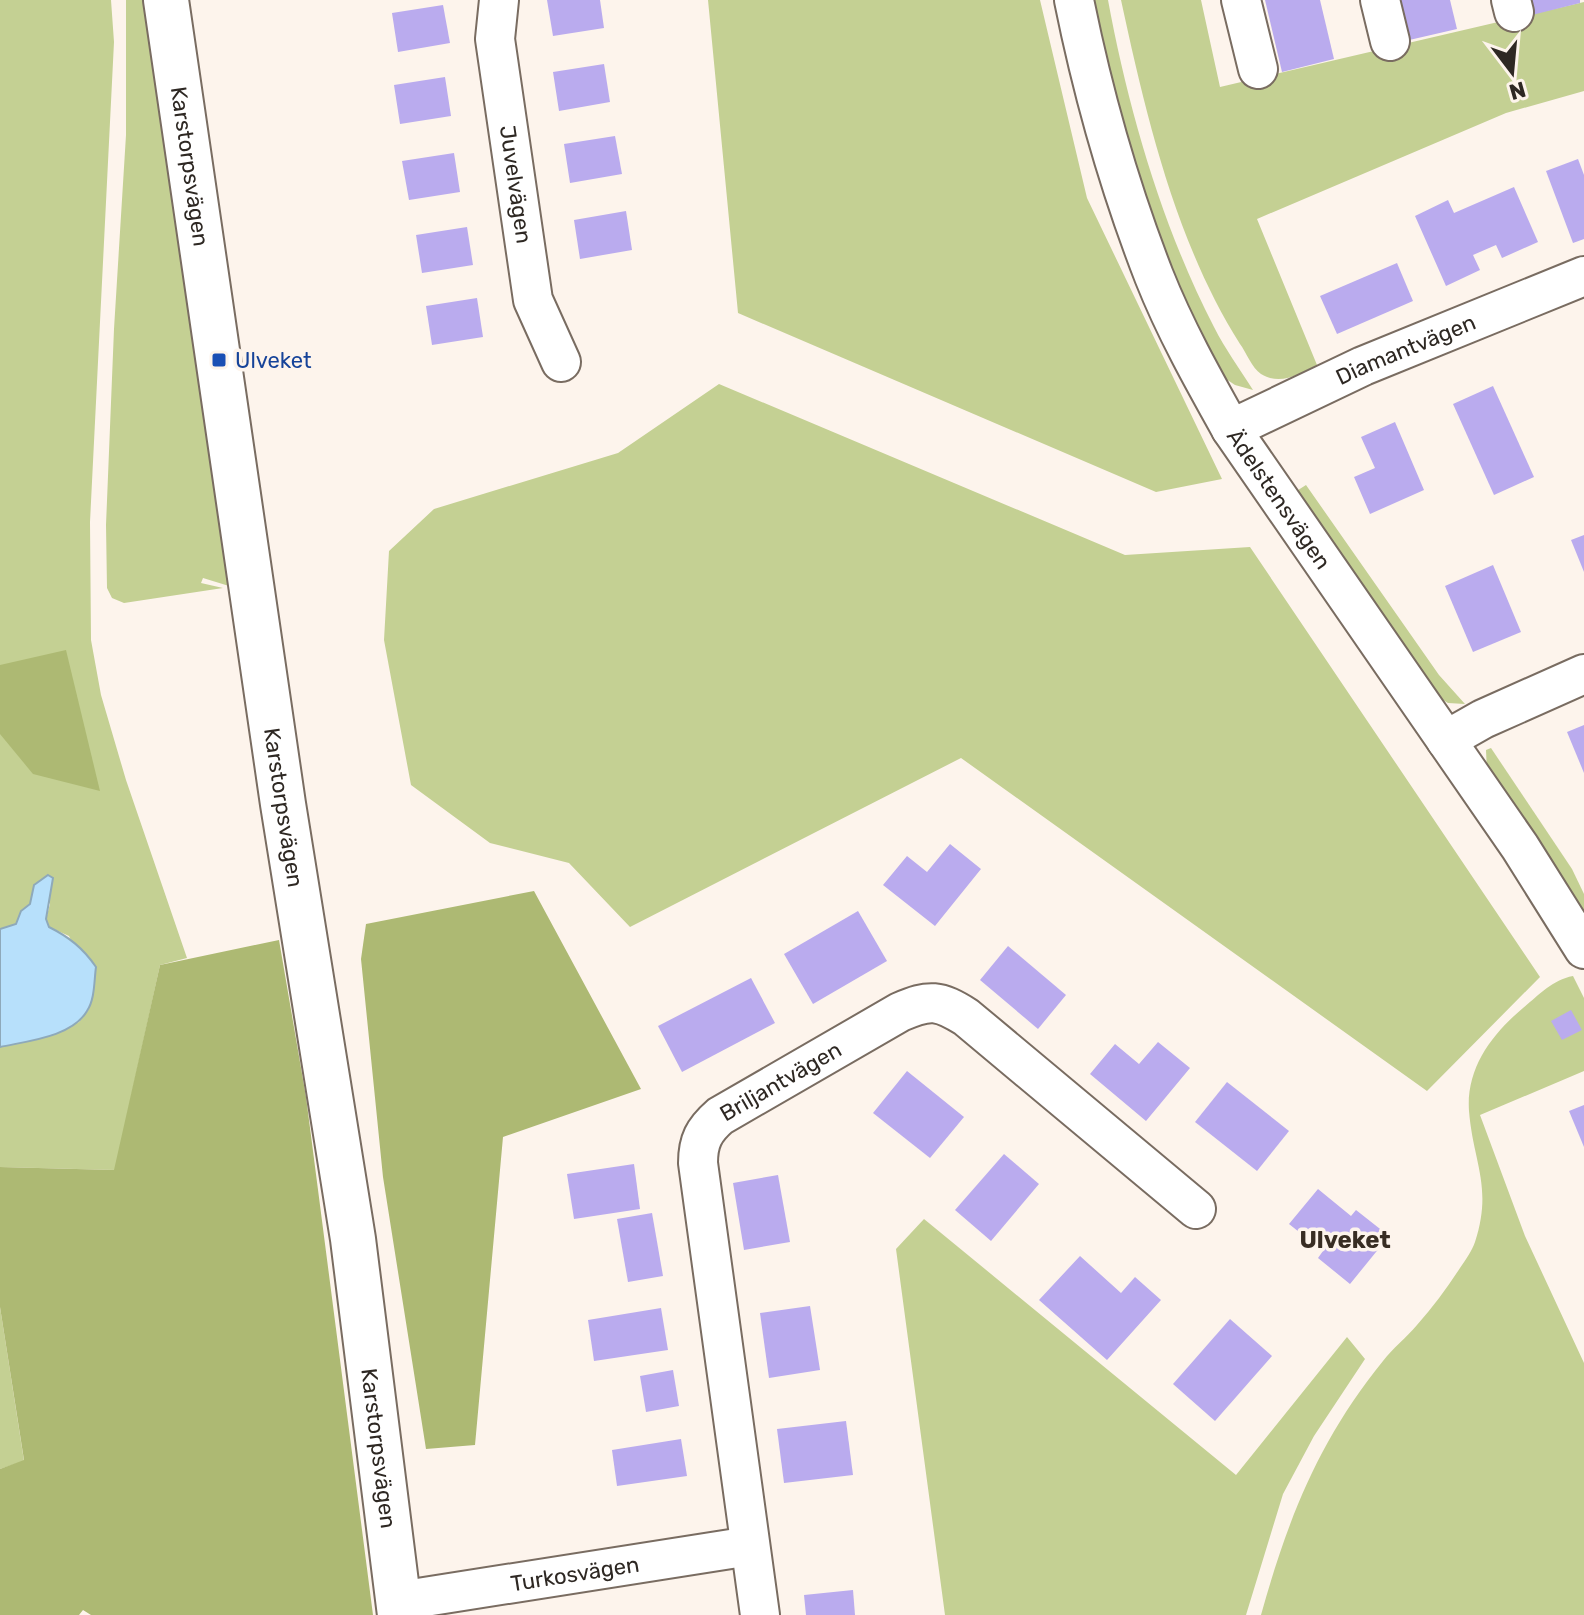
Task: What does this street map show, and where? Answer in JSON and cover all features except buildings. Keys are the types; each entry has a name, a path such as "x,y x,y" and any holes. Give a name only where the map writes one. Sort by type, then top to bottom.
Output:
{"main road":[{"name":"Karstorpsvägen","path":"166,0 281,788 353,1239 399,1608"}],"street":[{"name":"Juvelvägen","path":"499,0 495,39 533,300 561,362"},
{"name":"Ädelstensvägen","path":"1074,0 1087,65 1119,180 1155,278 1191,358 1231,429 1520,847 1584,949"},
{"path":"1241,0 1258,69"},
{"path":"1380,0 1390,41"},
{"name":"Diamantvägen","path":"1231,429 1363,366 1584,276"},
{"path":"1446,740 1483,719 1584,674"},
{"name":"Briljantvägen","path":"750,1546 698,1163 701,1138 707,1127 720,1116 900,1012 921,1003 943,1003 966,1017 1196,1209"},
{"name":"Turkosvägen","path":"399,1608 750,1546"},
{"path":"750,1546 760,1615"}],"green space":[{"path":"0,0 111,0 114,42 90,522 91,640 101,695 126,780 187,958 160,965 115,1170 0,1167 0,1047 79,1022 89,1009 94,990 69,936 49,927 46,919 50,904 34,885 30,904 21,911 16,924 0,929"},
{"path":"126,0 144,0 229,586 203,578 201,583 223,588 124,603 112,598 107,588 106,525 126,135"},
{"path":"708,0 1040,0 1087,198 1222,479 1156,492 738,313"},
{"path":"1093,0 1108,0 1137,126 1179,250 1218,335 1253,390 1235,385 1223,377 1208,350 1153,224 1114,101"},
{"path":"1121,0 1201,0 1220,87 1584,2 1584,91 1506,113 1257,219 1317,365 1290,377 1276,379 1261,374 1252,364 1198,264 1166,178"},
{"path":"719,384 1125,555 1250,547 1540,977 1427,1091 961,758 630,927 569,863 490,843 411,785 384,640 389,551 434,509 618,453"},
{"path":"1306,485 1439,675 1465,704 1448,703 1435,695 1295,492"},
{"path":"66,650 100,791 33,774 0,734 0,665"},
{"path":"1491,748 1572,869 1584,894 1584,917 1487,771 1486,750"},
{"path":"534,891 641,1089 503,1137 475,1445 426,1449 383,1177 361,959 366,924"},
{"path":"279,940 306,1097 373,1615 91,1615 83,1610 79,1615 0,1615 0,1469 24,1460 0,1307 0,1167 114,1170 160,965"},
{"path":"1573,976 1584,998 1584,1071 1480,1115 1525,1236 1584,1363 1584,1615 1261,1615 1282,1546 1323,1451 1360,1391 1434,1304 1474,1245 1480,1223 1482,1190 1471,1129 1469,1095 1483,1053 1501,1029 1540,993 1552,984"},
{"path":"924,1219 1236,1475 1347,1337 1365,1359 1314,1436 1283,1494 1246,1615 945,1615 896,1249"},
{"path":"0,1307 24,1461 0,1469"}],"water":[{"path":"48,875 53,878 46,919 49,927 75,944 96,967 92,1001 80,1020 71,1027 35,1040 0,1047 0,929 16,924 21,911 30,904 34,885"}],"place":[{"name":"Ulveket","path":"219,360"}],"district":[{"name":"Ulveket","path":"1345,1240"}]}
